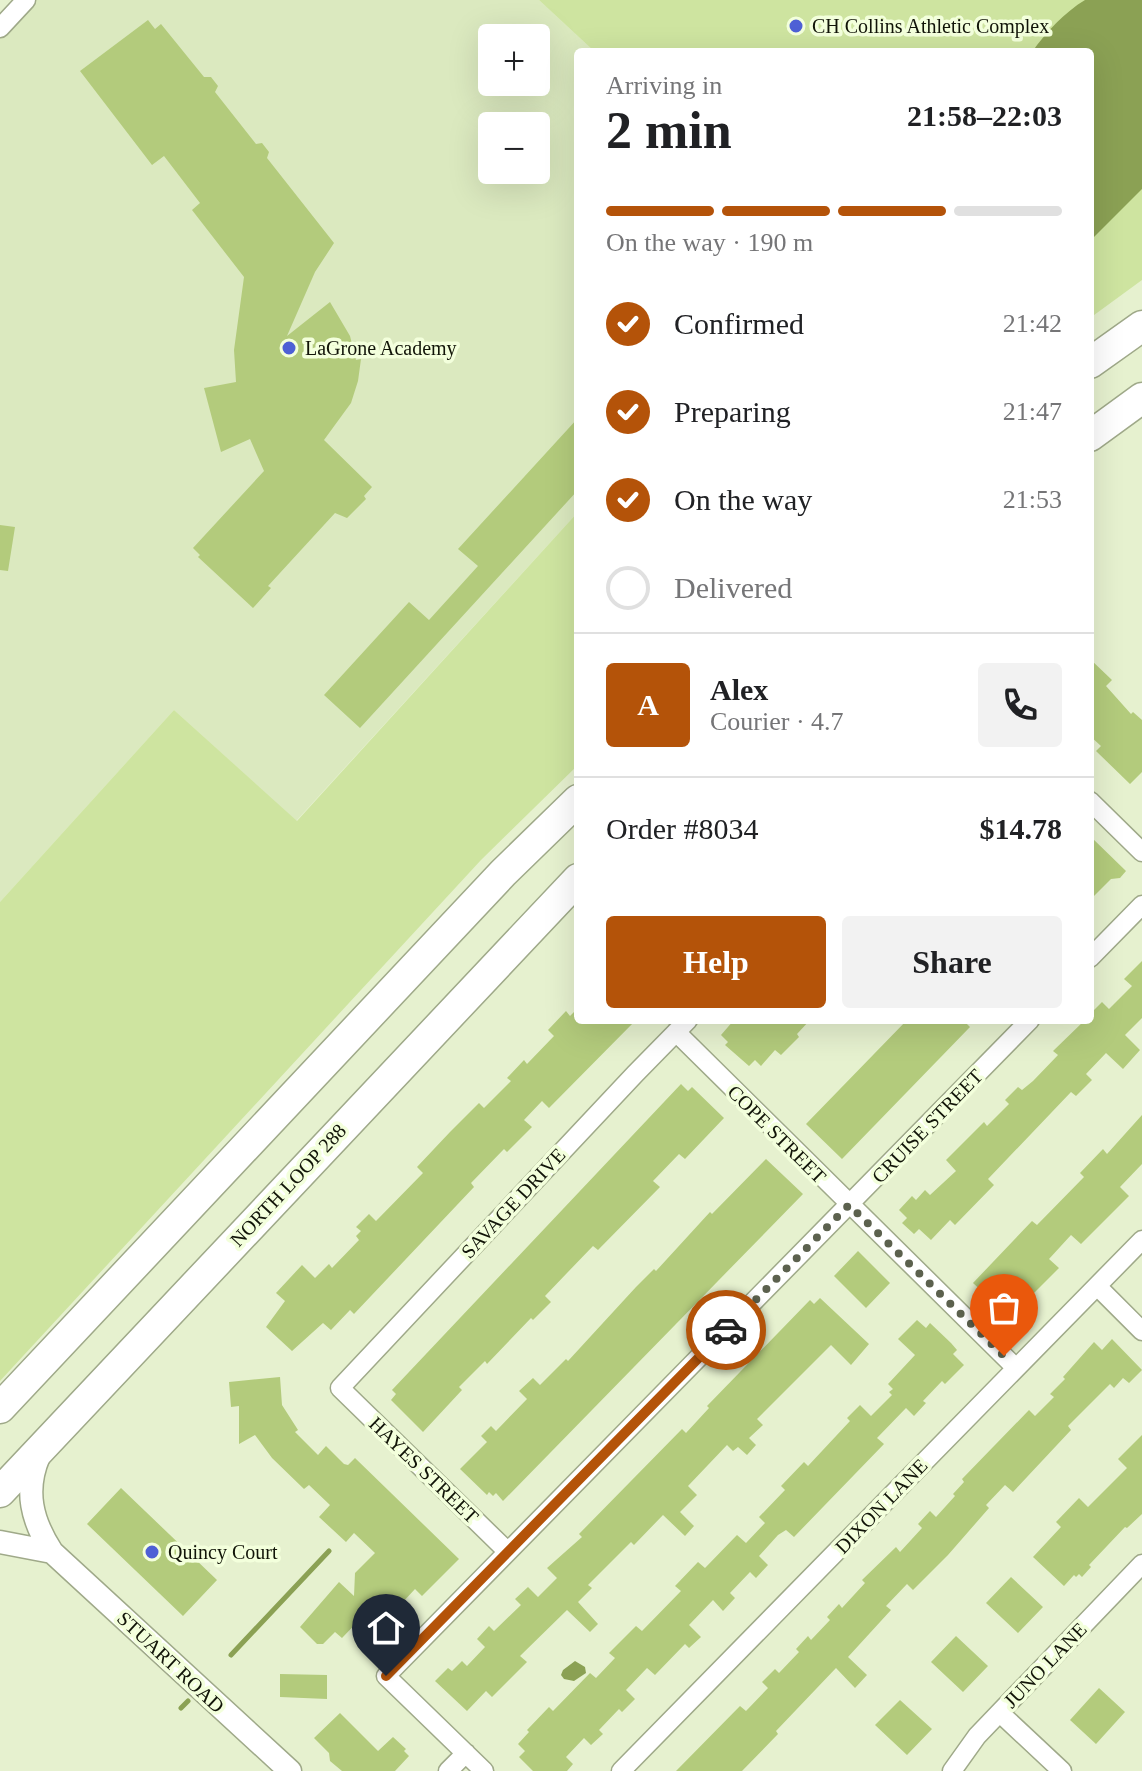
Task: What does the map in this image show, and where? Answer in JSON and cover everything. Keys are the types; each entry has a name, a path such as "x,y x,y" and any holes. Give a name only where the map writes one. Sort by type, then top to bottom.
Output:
{"highway":[{"path":"1094,360 1142,326"},
{"path":"1100,428 1142,400"},
{"path":"0,1408 503,873 574,804"},
{"name":"NORTH LOOP 288","path":"0,1492 574,883"}],"street":[{"path":"0,28 26,0"},
{"path":"1094,805 1142,852"},
{"path":"1094,954 1142,905"},
{"name":"CRUISE STREET","path":"466,1753 386,1676 1026,1024"},
{"name":"COPE STREET","path":"682,1026 849,1205 1016,1368"},
{"name":"SAVAGE DRIVE","path":"340,1388 682,1026"},
{"name":"DIXON LANE","path":"621,1771 1142,1240"},
{"path":"1097,1286 1142,1331"},
{"name":"HAYES STREET","path":"340,1388 507,1551"},
{"name":"STUART ROAD","path":"42,1447 31,1478 32,1510 39,1533 52,1552 290,1771"},
{"path":"0,1542 52,1552"},
{"name":"JUNO LANE","path":"952,1771 967,1748 1142,1564"},
{"path":"1000,1713 1062,1771"},
{"path":"448,1771 466,1753 484,1771"}],"shaded area":[{"name":"LaGrone Academy","path":"26,0 539,0 591,48 574,48 574,516 296,821 174,710 0,902 0,28"},
{"path":"539,0 1142,0 1142,280 1094,315 1094,48 591,48"},
{"path":"1085,0 1142,0 1142,189 1094,237 1094,48 1035,48 1070,10"},
{"path":"574,516 574,769 481,860 0,1381 0,902 174,710 297,821"},
{"path":"575,1661 585,1667 586,1673 574,1681 564,1679 561,1675 563,1670"}],"building":[{"path":"148,20 155,29 161,24 204,77 211,77 218,86 215,92 256,144 262,143 269,152 267,158 334,243 315,272 287,336 330,302 350,336 356,360 361,359 351,403 324,440 372,487 364,496 366,499 347,518 335,513 268,586 271,588 253,608 198,557 200,555 193,548 264,471 250,439 221,452 204,388 236,382 234,350 244,277 192,210 200,203 164,156 152,165 80,71"},
{"path":"574,422 574,494 360,728 324,695 409,602 429,620 478,566 458,549"},
{"path":"0,525 15,527 8,571 0,570"},
{"path":"1094,663 1112,680 1106,686 1131,714 1133,712 1142,720 1142,772 1130,784 1096,751 1101,746 1094,740"},
{"path":"1094,840 1126,871 1120,878 1111,879 1094,896"},
{"path":"1142,961 1142,1018 1125,1035 1140,1050 1123,1069 1106,1053 1086,1074 1092,1080 1076,1096 1071,1092 988,1179 994,1185 955,1225 950,1220 931,1240 919,1229 914,1234 902,1223 907,1218 899,1210 912,1196 916,1200 925,1190 930,1195 956,1171 946,1160 984,1122 987,1126 1009,1104 1005,1100 1018,1087 1022,1090 1033,1081 1058,1055 1053,1051 1081,1024 1094,1024 1094,1010 1102,1002 1109,1009 1132,986 1124,979"},
{"path":"566,1011 570,1016 574,1012 574,1024 632,1024 549,1108 542,1101 524,1120 532,1127 507,1152 504,1149 471,1183 474,1187 354,1314 350,1310 331,1330 323,1323 292,1351 266,1327 285,1301 276,1293 302,1265 315,1278 329,1264 332,1268 359,1240 356,1236 361,1231 356,1227 369,1214 376,1221 423,1173 417,1167 450,1132 479,1103 484,1108 511,1081 507,1078 524,1060 527,1064 554,1036 548,1030"},
{"path":"731,1024 806,1024 797,1034 799,1037 781,1055 775,1050 761,1066 755,1060 749,1066 725,1045 728,1042 721,1035"},
{"path":"903,1024 967,1024 970,1027 842,1159 806,1124"},
{"path":"681,1084 688,1091 692,1087 724,1118 685,1159 679,1154 653,1181 660,1187 598,1250 593,1246 545,1296 551,1302 459,1387 462,1390 423,1432 391,1400 396,1394 392,1390"},
{"path":"1142,1115 1142,1164 1120,1187 1129,1196 1081,1244 1071,1235 1049,1259 1059,1268 1020,1307 1016,1303 1006,1314 973,1283 1032,1221 1037,1225 1084,1177 1080,1173 1103,1149 1107,1154"},
{"path":"766,1159 803,1194 503,1501 496,1493 493,1496 489,1492 487,1495 460,1469 487,1442 481,1436 491,1426 496,1431 527,1399 519,1391 533,1378 540,1385 566,1359 568,1361 636,1287 654,1269 656,1271 710,1212 712,1214"},
{"path":"858,1251 890,1283 866,1308 834,1276"},
{"path":"820,1298 869,1344 851,1365 831,1345 757,1419 763,1425 749,1438 756,1445 747,1455 738,1447 733,1451 727,1445 688,1486 697,1495 680,1512 694,1526 685,1536 663,1515 588,1585 592,1588 578,1602 598,1624 590,1632 567,1610 520,1656 527,1662 492,1697 486,1691 467,1711 435,1681 448,1668 452,1671 462,1661 467,1666 485,1647 477,1639 489,1626 494,1631 521,1605 515,1599 528,1587 538,1597 557,1578 547,1568 582,1537 579,1534 682,1429 686,1433 709,1408 707,1406 810,1300 814,1304"},
{"path":"917,1320 926,1328 930,1323 951,1343 957,1350 953,1354 964,1365 945,1384 942,1381 914,1416 906,1408 877,1438 884,1444 794,1537 786,1530 778,1535 759,1556 768,1565 756,1578 750,1572 730,1593 735,1598 723,1611 713,1600 689,1625 701,1637 689,1648 685,1644 655,1675 647,1668 626,1690 635,1699 622,1712 619,1709 599,1730 603,1734 591,1745 584,1738 566,1757 573,1764 567,1771 533,1771 519,1757 525,1751 518,1744 529,1732 527,1730 549,1707 553,1711 590,1673 596,1678 615,1658 609,1653 636,1626 642,1631 681,1591 675,1586 698,1562 705,1568 737,1535 746,1543 765,1523 759,1517 785,1490 781,1486 804,1462 808,1466 850,1421 847,1418 860,1405 871,1416 892,1395 889,1392 893,1389 888,1384 915,1355 898,1339"},
{"path":"1112,1339 1142,1370 1129,1383 1123,1378 1114,1388 1110,1384 1068,1426 1071,1430 1013,1492 1005,1485 948,1555 913,1590 907,1584 886,1606 891,1610 848,1657 867,1675 855,1688 836,1668 742,1771 676,1771 740,1706 746,1711 768,1688 762,1682 775,1669 779,1673 799,1652 796,1649 808,1636 811,1640 830,1620 827,1617 839,1604 842,1608 865,1583 862,1580 896,1547 900,1552 922,1528 918,1524 930,1511 936,1517 955,1496 953,1494 964,1482 962,1479 1029,1410 1035,1416 1054,1397 1050,1394 1094,1342 1102,1350"},
{"path":"280,1377 282,1405 298,1430 295,1432 318,1455 326,1446 344,1464 348,1465 355,1458 459,1559 422,1596 415,1589 389,1617 380,1608 369,1619 365,1614 342,1638 335,1632 323,1644 317,1644 300,1627 339,1582 354,1596 355,1573 375,1553 354,1533 346,1542 319,1517 330,1505 309,1485 304,1489 272,1458 255,1435 239,1444 239,1406 231,1407 229,1382"},
{"path":"1142,1435 1142,1514 1125,1527 1089,1565 1091,1567 1082,1577 1074,1575 1064,1586 1033,1557 1061,1527 1056,1522 1079,1498 1088,1507 1127,1468 1118,1459"},
{"name":"Quincy Court","path":"121,1488 217,1580 183,1616 87,1524"},
{"path":"1011,1577 1043,1607 1018,1633 986,1603"},
{"path":"956,1636 988,1666 963,1692 931,1662"},
{"path":"280,1674 327,1675 327,1699 280,1697"},
{"path":"1099,1688 1125,1712 1096,1744 1070,1720"},
{"path":"900,1700 932,1729 907,1755 875,1725"},
{"path":"340,1713 378,1751 393,1737 409,1756 395,1771 342,1771 330,1761 329,1753 314,1738"}],"waterway":[{"path":"231,1655 329,1551"},
{"path":"181,1708 188,1701"}],"way so far":[{"path":"726,1330 849,1205 1004,1356"}],"place":[{"name":"CH Collins Athletic Complex","path":"796,26"},
{"name":"LaGrone Academy","path":"289,348"},
{"name":"Quincy Court","path":"152,1552"}],"route":[{"path":"386,1676 726,1330"}]}
